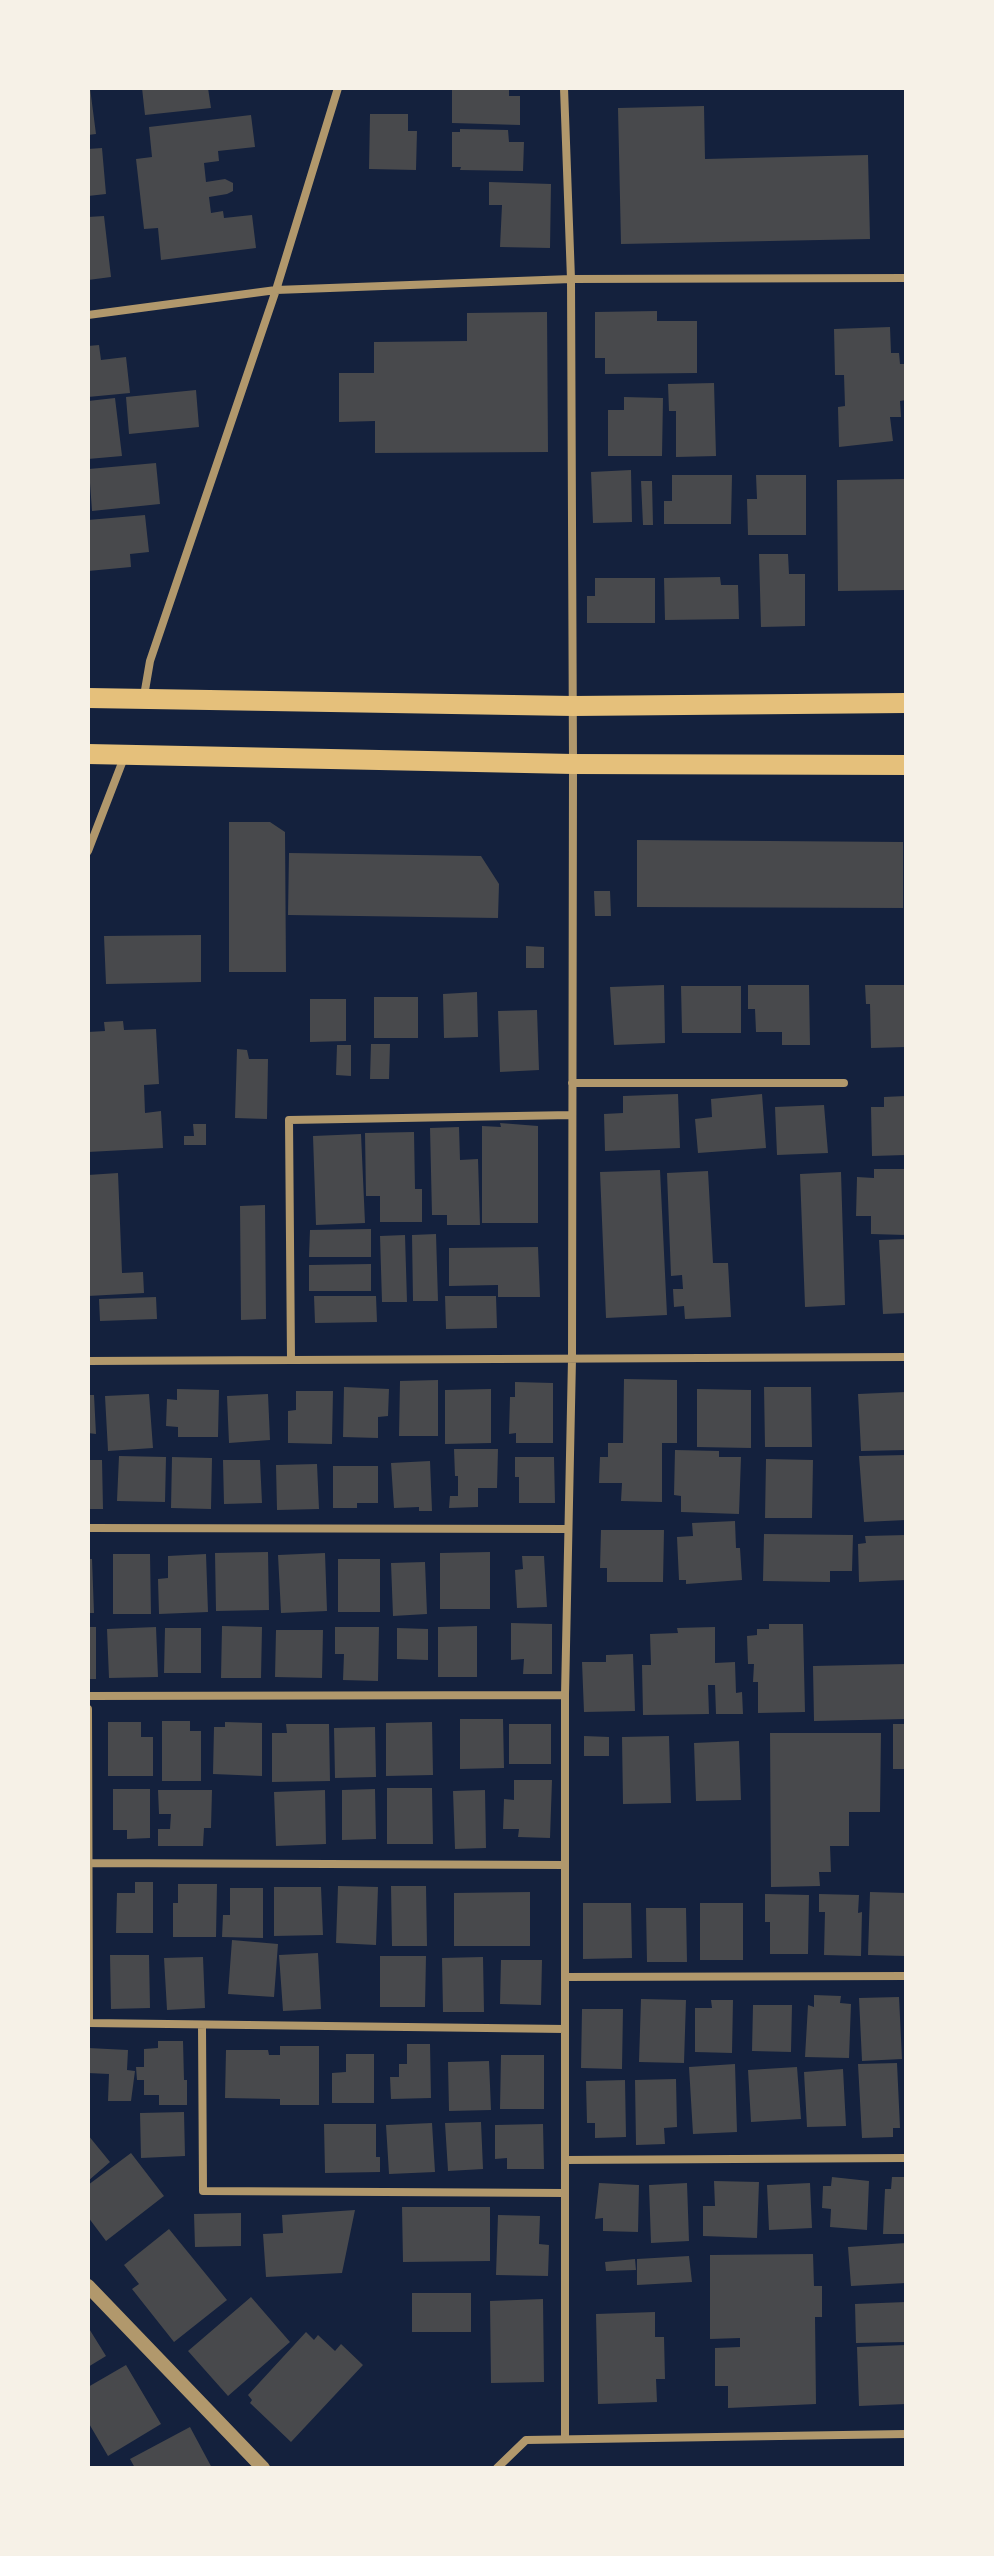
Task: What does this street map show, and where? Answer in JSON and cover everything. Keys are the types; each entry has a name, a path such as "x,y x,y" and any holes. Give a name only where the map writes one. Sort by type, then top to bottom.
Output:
{"main road":[{"path":"88,698 573,706 906,703"},
{"path":"88,754 573,764 906,765"}],"street":[{"path":"143,699 150,661 276,290 338,88"},
{"path":"564,88 571,279 573,706 572,1359 565,1695 565,2438"},
{"path":"88,315 276,290 571,279 906,278"},
{"path":"88,851 126,755"},
{"path":"572,1083 844,1083"},
{"path":"291,1360 289,1120 572,1115"},
{"path":"88,1361 906,1357"},
{"path":"88,1528 568,1529"},
{"path":"88,1696 565,1695"},
{"path":"88,1709 89,2023 565,2029"},
{"path":"90,1863 565,1865"},
{"path":"565,1977 906,1976"},
{"path":"202,2025 203,2191 565,2193"},
{"path":"565,2160 906,2158"},
{"path":"88,2286 263,2468"},
{"path":"497,2468 526,2440 906,2434"}],"building":[{"path":"88,88 96,134 88,135"},
{"path":"142,88 208,88 211,108 145,115"},
{"path":"452,88 509,88 509,96 520,96 520,125 452,123"},
{"path":"704,106 705,159 868,155 870,239 621,244 618,108"},
{"path":"370,114 408,114 408,131 417,131 416,170 369,169"},
{"path":"251,115 255,147 218,151 219,161 204,163 206,182 225,179 233,183 233,191 209,197 211,213 223,211 224,218 252,215 256,248 161,260 158,228 144,229 136,159 152,157 149,127"},
{"path":"460,129 508,130 509,142 524,142 523,171 460,170 461,167 452,167 452,132 460,132"},
{"path":"102,148 106,194 88,196 88,149"},
{"path":"489,182 551,184 550,248 500,247 502,205 489,205"},
{"path":"104,216 111,277 88,280 88,217"},
{"path":"657,311 657,321 697,321 697,373 605,374 605,358 595,358 595,312"},
{"path":"547,312 548,452 375,453 375,421 339,422 339,373 374,373 374,342 467,341 467,313"},
{"path":"890,327 891,353 899,353 900,364 906,364 906,400 900,401 901,417 890,417 893,441 839,447 838,407 845,406 844,375 835,375 834,329"},
{"path":"99,345 101,360 126,357 130,393 88,397 88,346"},
{"path":"714,383 716,456 676,457 676,411 669,411 668,384"},
{"path":"196,390 199,427 129,434 126,397"},
{"path":"624,397 663,398 662,456 608,456 608,410 624,410"},
{"path":"115,398 122,456 88,459 88,401"},
{"path":"156,463 160,504 92,511 89,469"},
{"path":"631,470 632,522 593,523 591,472"},
{"path":"672,475 732,475 731,524 664,524 664,501 672,501"},
{"path":"756,475 806,475 806,535 748,535 747,499 757,499"},
{"path":"906,479 906,590 838,591 837,480"},
{"path":"641,481 652,481 653,525 643,525"},
{"path":"145,515 149,552 130,554 131,567 88,571 88,520"},
{"path":"759,554 788,554 789,574 805,574 805,626 761,627"},
{"path":"720,577 721,585 738,585 739,619 665,620 664,578"},
{"path":"595,578 655,578 655,623 587,623 587,596 595,596"},
{"path":"229,822 270,822 285,832 286,972 229,972"},
{"path":"637,840 903,842 903,908 637,907"},
{"path":"289,853 481,856 499,884 498,918 288,915"},
{"path":"594,891 610,891 611,916 595,916"},
{"path":"201,935 201,982 106,984 104,936"},
{"path":"526,946 544,947 544,968 526,968"},
{"path":"664,985 665,1043 614,1045 610,987"},
{"path":"748,985 809,985 810,1045 782,1045 782,1032 756,1032 755,1009 748,1009"},
{"path":"865,985 906,985 906,1047 871,1048 870,1004 866,1004"},
{"path":"681,986 741,986 741,1033 682,1033"},
{"path":"477,992 478,1037 444,1038 443,994"},
{"path":"374,997 418,997 418,1038 374,1038"},
{"path":"310,999 346,999 346,1041 310,1042"},
{"path":"537,1010 539,1070 500,1072 498,1011"},
{"path":"123,1021 124,1030 156,1029 159,1084 144,1085 145,1113 161,1111 163,1148 88,1152 88,1032 105,1031 104,1022"},
{"path":"371,1044 390,1044 389,1079 370,1079"},
{"path":"337,1045 351,1045 351,1076 336,1075"},
{"path":"237,1049 247,1050 249,1059 268,1059 267,1119 235,1118"},
{"path":"678,1094 680,1148 605,1151 604,1114 623,1113 623,1096"},
{"path":"762,1094 766,1148 698,1153 695,1119 712,1117 711,1099"},
{"path":"906,1096 906,1155 872,1156 871,1107 884,1107 884,1097"},
{"path":"824,1105 828,1153 777,1155 775,1107"},
{"path":"500,1123 538,1126 538,1223 482,1223 482,1126 501,1127"},
{"path":"193,1124 206,1124 206,1145 184,1145 184,1136 194,1136"},
{"path":"459,1127 460,1160 478,1159 480,1225 447,1225 447,1215 432,1215 430,1128"},
{"path":"414,1132 415,1189 422,1189 422,1222 380,1222 380,1196 366,1196 365,1133"},
{"path":"361,1134 365,1223 316,1225 313,1136"},
{"path":"874,1169 906,1169 906,1235 871,1234 871,1216 856,1216 857,1177 874,1178"},
{"path":"660,1170 667,1315 606,1318 600,1172"},
{"path":"708,1171 713,1263 728,1263 731,1317 685,1319 684,1306 674,1307 673,1289 683,1289 682,1275 671,1276 667,1173"},
{"path":"841,1172 845,1305 805,1307 800,1174"},
{"path":"118,1173 122,1273 143,1272 144,1293 88,1296 88,1175"},
{"path":"265,1205 266,1319 241,1320 240,1206"},
{"path":"371,1229 371,1257 309,1257 310,1230"},
{"path":"436,1234 438,1301 413,1301 412,1235"},
{"path":"405,1235 407,1302 382,1302 380,1236"},
{"path":"906,1239 906,1313 883,1314 879,1240"},
{"path":"538,1247 540,1297 498,1297 498,1285 449,1286 449,1248"},
{"path":"371,1264 371,1291 309,1291 309,1265"},
{"path":"314,1296 376,1296 377,1322 315,1323"},
{"path":"445,1296 496,1296 497,1328 446,1329"},
{"path":"156,1297 157,1319 100,1321 99,1299"},
{"path":"624,1379 677,1380 677,1443 662,1443 662,1502 621,1501 622,1483 599,1483 600,1457 608,1457 608,1443 623,1443"},
{"path":"438,1380 438,1436 399,1436 400,1381"},
{"path":"515,1382 553,1383 553,1443 516,1443 516,1433 509,1434 510,1397 515,1397"},
{"path":"344,1387 389,1389 388,1416 378,1417 378,1438 343,1437"},
{"path":"764,1387 811,1387 812,1447 765,1447"},
{"path":"177,1389 219,1390 218,1437 178,1437 178,1427 166,1426 167,1399 177,1400"},
{"path":"491,1389 491,1443 445,1444 445,1390"},
{"path":"697,1389 751,1390 751,1448 697,1447"},
{"path":"296,1391 333,1391 332,1444 288,1443 288,1411 296,1410"},
{"path":"906,1392 906,1450 861,1451 858,1394"},
{"path":"149,1394 153,1448 108,1451 105,1396"},
{"path":"268,1394 270,1440 229,1443 227,1396"},
{"path":"88,1395 94,1395 96,1434 88,1433"},
{"path":"454,1449 498,1449 497,1488 478,1488 478,1507 449,1508 450,1496 458,1496"},
{"path":"675,1450 719,1451 719,1457 741,1457 739,1514 681,1512 681,1496 674,1495"},
{"path":"906,1455 906,1520 864,1522 859,1456"},
{"path":"119,1456 166,1457 165,1502 117,1501"},
{"path":"172,1457 212,1458 211,1509 171,1508"},
{"path":"515,1457 554,1457 555,1503 519,1503"},
{"path":"766,1459 813,1460 812,1518 765,1518"},
{"path":"88,1460 102,1460 103,1509 88,1509"},
{"path":"223,1460 260,1460 262,1503 224,1504"},
{"path":"430,1461 432,1511 419,1511 419,1507 394,1508 391,1463"},
{"path":"317,1464 319,1509 277,1510 276,1465"},
{"path":"333,1466 378,1466 378,1503 357,1503 357,1508 333,1508"},
{"path":"735,1521 742,1580 686,1584 686,1580 679,1580 677,1537 693,1536 692,1523"},
{"path":"601,1530 664,1530 663,1582 607,1582 607,1568 600,1568"},
{"path":"764,1534 853,1535 852,1571 830,1571 830,1582 763,1581"},
{"path":"906,1535 906,1580 859,1582 858,1544 866,1543 865,1536"},
{"path":"268,1552 269,1610 216,1611 215,1553"},
{"path":"490,1552 490,1609 440,1609 440,1553"},
{"path":"325,1553 327,1611 281,1613 278,1555"},
{"path":"113,1554 150,1554 151,1614 113,1614"},
{"path":"206,1554 208,1612 159,1614 158,1579 168,1578 168,1556"},
{"path":"522,1556 544,1556 547,1607 517,1608 515,1570 523,1569"},
{"path":"88,1559 92,1559 94,1613 88,1613"},
{"path":"338,1559 380,1559 380,1612 338,1612"},
{"path":"425,1562 427,1614 393,1616 391,1563"},
{"path":"511,1623 552,1624 552,1674 523,1674 524,1659 511,1660"},
{"path":"769,1624 803,1624 805,1712 758,1713 758,1682 753,1682 754,1664 748,1664 747,1636 757,1635 757,1629 769,1629"},
{"path":"222,1626 262,1627 261,1678 221,1678"},
{"path":"477,1626 477,1677 438,1677 438,1627"},
{"path":"88,1627 96,1627 96,1679 88,1679"},
{"path":"156,1627 158,1677 109,1678 107,1629"},
{"path":"335,1627 379,1627 378,1681 343,1680 344,1654 335,1654"},
{"path":"715,1627 715,1663 735,1662 736,1693 742,1692 743,1714 716,1714 715,1685 708,1685 709,1714 643,1715 642,1665 651,1665 650,1634 678,1633 677,1628"},
{"path":"165,1628 201,1628 201,1673 164,1673"},
{"path":"397,1628 428,1629 428,1660 397,1659"},
{"path":"276,1630 323,1630 322,1678 275,1677"},
{"path":"633,1654 635,1711 584,1712 582,1662 606,1662 606,1655"},
{"path":"906,1664 906,1719 814,1721 813,1666"},
{"path":"460,1719 503,1719 504,1768 460,1769"},
{"path":"162,1721 190,1721 190,1731 201,1731 201,1781 162,1781"},
{"path":"108,1722 141,1722 141,1737 153,1737 153,1776 108,1776"},
{"path":"225,1722 262,1723 262,1776 213,1774 214,1727 225,1727"},
{"path":"432,1722 433,1775 386,1776 386,1723"},
{"path":"286,1724 329,1724 330,1781 272,1782 272,1733 287,1733"},
{"path":"509,1724 551,1724 551,1764 509,1764"},
{"path":"893,1724 906,1724 906,1769 893,1769"},
{"path":"375,1727 376,1777 335,1778 334,1728"},
{"path":"770,1733 881,1733 880,1812 849,1812 849,1846 830,1846 831,1872 819,1872 820,1886 771,1887"},
{"path":"584,1736 609,1737 609,1756 584,1756"},
{"path":"669,1736 671,1803 623,1804 622,1737"},
{"path":"739,1741 741,1800 696,1801 694,1743"},
{"path":"514,1780 552,1780 550,1838 518,1837 519,1829 503,1829 504,1799 514,1800"},
{"path":"387,1788 432,1788 433,1844 387,1844"},
{"path":"113,1789 150,1789 150,1838 127,1839 127,1830 113,1830"},
{"path":"375,1789 376,1839 342,1840 342,1790"},
{"path":"158,1790 212,1790 211,1828 204,1828 203,1846 158,1846 158,1829 170,1829 171,1814 159,1814"},
{"path":"325,1790 326,1844 276,1846 274,1792"},
{"path":"485,1790 486,1848 455,1849 453,1791"},
{"path":"135,1882 153,1882 153,1933 116,1933 117,1893 135,1893"},
{"path":"178,1884 217,1884 216,1937 173,1937 173,1903 178,1903"},
{"path":"338,1886 378,1887 376,1945 336,1943"},
{"path":"391,1886 426,1886 427,1946 392,1946"},
{"path":"274,1887 321,1887 323,1935 274,1936"},
{"path":"230,1888 263,1888 263,1938 222,1937 223,1915 230,1915"},
{"path":"530,1892 530,1946 454,1946 454,1893"},
{"path":"870,1892 906,1893 906,1956 868,1955"},
{"path":"765,1894 809,1895 808,1954 770,1954 770,1922 765,1922"},
{"path":"819,1894 859,1895 858,1913 862,1912 861,1956 824,1955 825,1912 819,1912"},
{"path":"583,1903 631,1903 632,1958 583,1959"},
{"path":"700,1903 743,1903 743,1960 700,1960"},
{"path":"646,1908 686,1908 687,1962 647,1962"},
{"path":"232,1940 278,1944 274,1997 228,1994"},
{"path":"318,1953 321,2009 283,2011 279,1955"},
{"path":"110,1955 149,1955 150,2008 111,2009"},
{"path":"380,1956 426,1956 425,2007 380,2007"},
{"path":"203,1957 205,2008 167,2010 164,1958"},
{"path":"483,1957 484,2012 443,2012 442,1958"},
{"path":"501,1960 542,1960 541,2005 500,2004"},
{"path":"814,1995 841,1996 840,2003 851,2004 849,2058 805,2057 808,2005 814,2007"},
{"path":"899,1997 902,2059 862,2061 859,1998"},
{"path":"641,1999 686,2000 684,2063 639,2062"},
{"path":"711,2000 733,2000 732,2053 695,2052 695,2008 712,2008"},
{"path":"753,2005 792,2005 791,2052 752,2051"},
{"path":"582,2009 623,2009 622,2069 581,2068"},
{"path":"158,2041 183,2041 187,2105 159,2105 159,2095 144,2095 144,2080 137,2080 136,2067 144,2067 144,2049 158,2048"},
{"path":"407,2044 430,2044 431,2098 391,2099 390,2077 399,2077 399,2064 407,2064"},
{"path":"280,2046 319,2046 319,2105 280,2105 280,2099 225,2098 226,2050 268,2050 269,2055 280,2055"},
{"path":"88,2048 128,2050 127,2070 135,2071 131,2101 108,2101 109,2074 88,2073"},
{"path":"346,2054 374,2054 374,2103 332,2103 332,2073 346,2072"},
{"path":"501,2055 544,2055 544,2109 500,2109"},
{"path":"489,2061 491,2110 449,2111 448,2062"},
{"path":"897,2063 900,2128 893,2128 893,2137 862,2138 858,2064"},
{"path":"735,2064 737,2132 693,2134 689,2067"},
{"path":"797,2067 801,2119 751,2122 748,2070"},
{"path":"843,2069 846,2126 807,2127 804,2072"},
{"path":"676,2079 677,2127 664,2128 665,2144 636,2145 635,2080"},
{"path":"625,2080 626,2137 595,2138 595,2123 587,2123 586,2081"},
{"path":"184,2112 185,2156 141,2158 140,2113"},
{"path":"481,2122 483,2169 448,2171 445,2123"},
{"path":"432,2123 435,2172 389,2174 386,2125"},
{"path":"324,2124 376,2124 376,2157 380,2157 380,2172 325,2173"},
{"path":"543,2124 544,2169 507,2169 507,2158 495,2159 495,2125"},
{"path":"88,2135 110,2162 88,2181"},
{"path":"131,2153 164,2196 106,2241 88,2217 88,2185"},
{"path":"832,2177 869,2181 867,2230 830,2227 831,2209 822,2208 823,2186 831,2186"},
{"path":"892,2177 906,2177 906,2234 883,2234 885,2189 891,2189"},
{"path":"714,2181 759,2182 757,2238 703,2236 703,2206 715,2206"},
{"path":"599,2183 639,2185 638,2232 603,2231 603,2218 595,2219"},
{"path":"687,2183 689,2241 651,2243 649,2185"},
{"path":"810,2183 812,2228 769,2230 767,2185"},
{"path":"402,2207 490,2207 490,2261 403,2262"},
{"path":"355,2210 342,2273 266,2277 263,2234 283,2233 282,2215"},
{"path":"241,2213 241,2246 195,2247 194,2214"},
{"path":"498,2215 540,2216 539,2244 549,2245 548,2276 496,2275"},
{"path":"169,2229 227,2300 174,2342 132,2289 139,2284 124,2265"},
{"path":"906,2243 906,2283 851,2286 848,2247"},
{"path":"813,2254 814,2286 822,2286 822,2317 815,2317 816,2404 728,2408 728,2386 715,2386 715,2348 740,2347 740,2338 710,2339 710,2255"},
{"path":"689,2256 692,2282 637,2285 637,2259"},
{"path":"635,2259 636,2270 606,2271 605,2262"},
{"path":"412,2293 471,2293 471,2332 412,2332"},
{"path":"251,2297 290,2342 228,2396 188,2351"},
{"path":"543,2299 544,2382 491,2383 490,2301"},
{"path":"906,2302 906,2342 856,2343 855,2304"},
{"path":"655,2312 655,2337 664,2337 665,2379 656,2379 657,2402 598,2404 596,2314"},
{"path":"88,2327 106,2356 88,2367"},
{"path":"306,2332 314,2340 318,2335 335,2351 341,2344 363,2365 291,2442 250,2403 252,2400 248,2395"},
{"path":"906,2345 906,2404 859,2406 857,2347"},
{"path":"126,2365 161,2424 108,2456 88,2422 88,2387"},
{"path":"190,2427 212,2468 135,2468 130,2459"}]}
